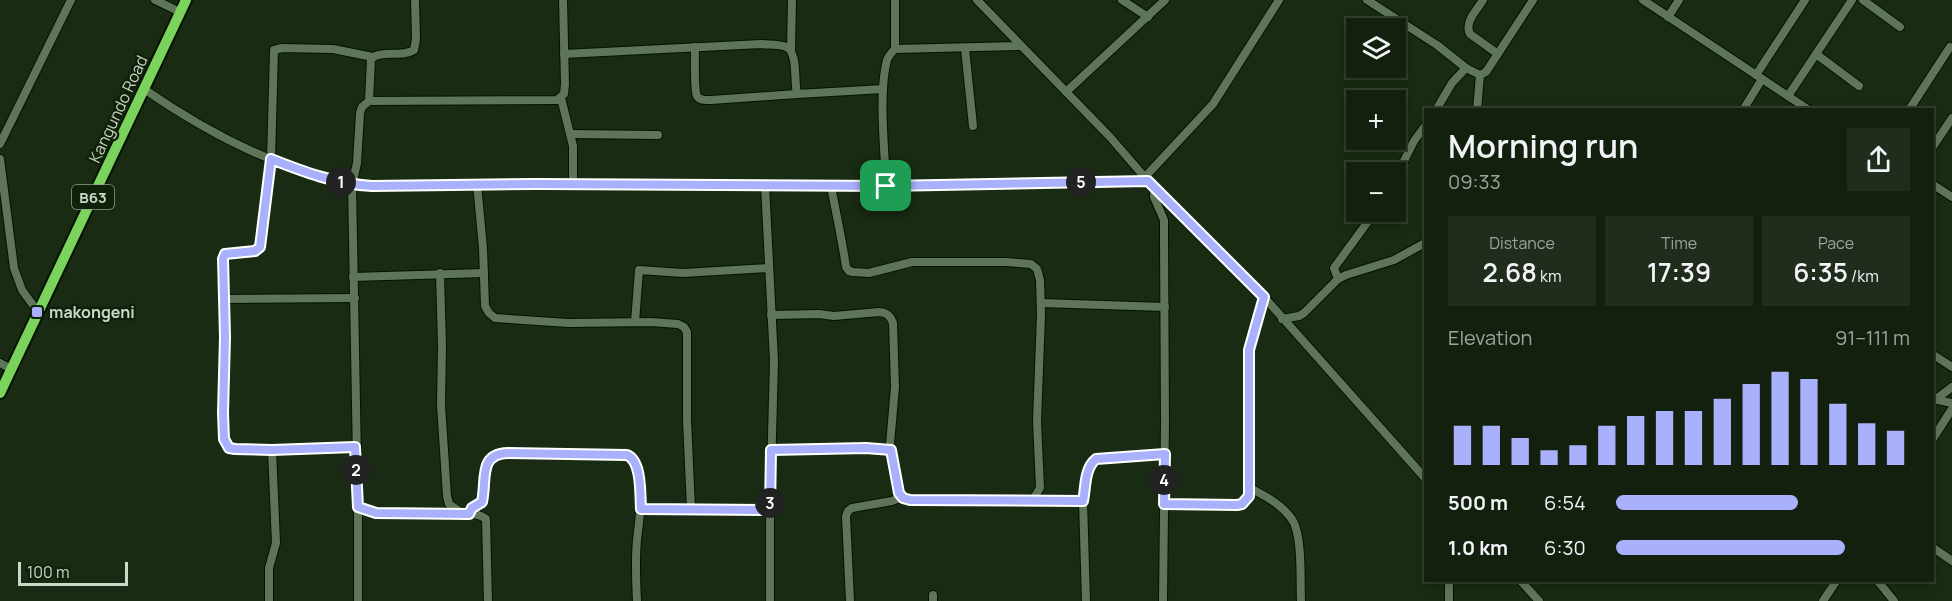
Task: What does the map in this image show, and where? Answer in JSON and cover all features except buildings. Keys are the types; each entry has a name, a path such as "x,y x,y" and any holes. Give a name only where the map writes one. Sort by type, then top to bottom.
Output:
{"highway":[{"name":"Kangundo Road","path":"0,393 186,0"}],"street":[{"path":"0,144 71,0"},
{"path":"155,0 180,12"},
{"path":"355,447 272,450 229,448 224,439 225,299 222,266 225,254 255,251 260,247 271,159 274,50 282,48 333,50 373,57 407,54 414,50 416,39 415,0"},
{"path":"369,100 552,101 561,98 565,84 563,0"},
{"path":"791,50 792,0"},
{"path":"886,186 883,89 888,58 895,49 895,0"},
{"path":"977,0 1110,137 1154,188 1264,297 1424,477"},
{"path":"1122,0 1148,17"},
{"path":"1066,92 1165,0"},
{"path":"144,89 206,128 271,159 308,174 352,185 886,186 1146,179 1217,99 1279,0"},
{"path":"1367,0 1437,45 1466,68 1480,75"},
{"path":"1483,0 1468,24 1467,30 1498,54"},
{"path":"1480,75 1486,72 1533,0"},
{"path":"1643,0 1806,108"},
{"path":"1668,17 1679,0"},
{"path":"1744,108 1759,77 1804,0"},
{"path":"1788,96 1852,0"},
{"path":"1863,0 1900,27"},
{"path":"564,54 761,44 785,46 794,55 797,94"},
{"path":"895,49 1020,46"},
{"path":"695,47 696,90 697,97 700,99 883,89"},
{"path":"1910,108 1950,47"},
{"path":"965,48 973,126"},
{"path":"1816,54 1859,86"},
{"path":"358,601 352,185 357,163 361,110 369,100 370,64 373,57"},
{"path":"1437,108 1452,83 1466,68"},
{"path":"1477,108 1480,75"},
{"path":"561,98 573,146 573,184"},
{"path":"1934,145 1952,118"},
{"path":"1404,162 1424,127"},
{"path":"570,134 658,135"},
{"path":"0,159 14,268 22,290 38,312"},
{"path":"477,184 485,306 495,318 568,323 678,324 684,327 687,333 687,420 691,509"},
{"path":"765,185 774,379 770,601"},
{"path":"1934,185 1952,197"},
{"path":"831,186 846,267 849,271 869,273 912,262 1007,262 1031,264 1036,269 1040,280 1041,303 1037,421 1040,488 1032,501"},
{"path":"1154,188 1154,197 1164,220 1163,601"},
{"path":"1338,279 1334,268 1368,222"},
{"path":"1282,319 1304,313 1346,274 1394,260 1424,244"},
{"path":"635,322 639,270 684,273 769,268"},
{"path":"440,273 441,405 447,496 449,504 465,514"},
{"path":"352,277 484,273"},
{"path":"1164,504 1237,505 1246,501 1250,488 1249,350 1264,297"},
{"path":"225,299 355,298"},
{"path":"1041,303 1165,307"},
{"path":"771,315 834,316 879,312 891,316 895,377 891,450 899,493 902,497 910,500 1083,501"},
{"path":"1934,355 1952,367"},
{"path":"0,363 11,369"},
{"path":"1934,399 1952,387"},
{"path":"1934,400 1952,403"},
{"path":"1934,437 1952,409"},
{"path":"771,450 866,448 891,450"},
{"path":"269,601 269,568 276,543 272,450"},
{"path":"465,514 482,502 487,467 492,457 497,454 627,455 632,457 636,462 639,478 641,509 637,540 637,601"},
{"path":"1086,601 1083,501 1091,463 1096,459 1165,454"},
{"path":"1040,488 1054,501"},
{"path":"1250,488 1267,497 1293,520 1298,534 1301,601"},
{"path":"850,601 846,516 848,511 852,508 902,497"},
{"path":"358,507 376,513 465,514 479,515 486,519 488,601"},
{"path":"641,509 770,510"},
{"path":"1934,548 1952,561"},
{"path":"1449,582 1449,601"},
{"path":"1522,582 1539,601"},
{"path":"1823,601 1836,582"},
{"path":"1879,582 1894,601"}],"place":[{"name":"makongeni","path":"37,312"}],"route":[{"path":"271,159 326,179 352,185 372,186 536,184 886,186 1148,181 1264,297 1249,350 1250,488 1246,501 1237,505 1164,504 1165,454 1096,459 1088,470 1083,501 910,500 903,498 899,493 891,450 866,448 771,450 770,510 641,509 639,478 636,462 632,457 627,455 508,453 497,454 489,461 482,502 472,508 469,514 376,513 358,507 355,447 272,450 235,449 226,445 223,413 225,299 223,259 225,254 255,251 260,247 271,159"}]}
